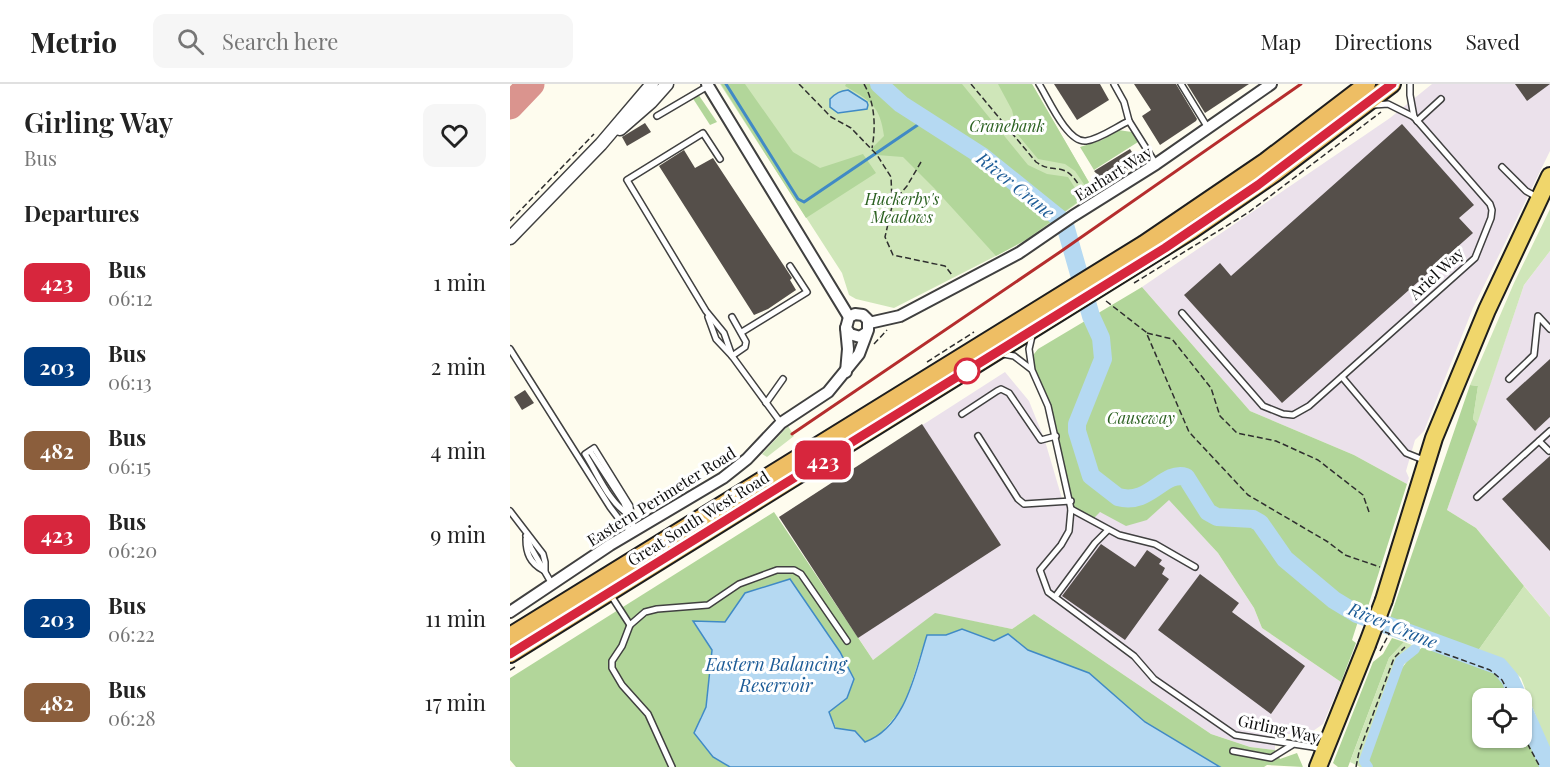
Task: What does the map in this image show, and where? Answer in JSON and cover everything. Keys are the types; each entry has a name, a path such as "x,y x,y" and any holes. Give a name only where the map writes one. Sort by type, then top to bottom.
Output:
{"highway":[{"name":"Great South West Road","path":"1101,287 1367,84"},
{"name":"Great South West Road","path":"510,636 958,357 1072,297 1101,287 1232,203 1392,84"},
{"name":"Great South West Road","path":"510,654 1038,327 1072,297"}],"main road":[{"path":"1321,763 1384,600 1434,438 1487,310 1550,176"}],"street":[{"path":"510,238 601,144 652,84"},
{"path":"601,144 651,102 667,84"},
{"name":"Earhart Way","path":"868,328 900,316 1019,253 1156,164 1271,84"},
{"path":"707,85 847,323 850,334 856,337 868,328 866,317 859,314 847,323"},
{"path":"846,372 847,323"},
{"name":"Eastern Perimeter Road","path":"510,612 610,545 723,478 747,459 781,423 828,392 859,354 868,328"}],"lane":[{"path":"1040,84 1068,132 1080,141 1098,137 1129,121"},
{"path":"1114,84 1124,102 1129,121 1156,164"},
{"path":"1181,84 1208,128"},
{"path":"1410,84 1415,119 1441,99"},
{"path":"657,116 707,85"},
{"name":"Ariel Way","path":"1182,314 1263,406 1293,415 1309,406 1475,258 1491,218 1490,204 1415,119 1383,103 1361,108"},
{"path":"720,159 703,133 627,180 706,311 724,333 732,356"},
{"path":"1502,167 1526,191 1539,199"},
{"path":"742,332 807,292 790,266"},
{"path":"706,311 716,339 732,356 781,423"},
{"path":"1509,379 1534,354 1539,316 1550,329"},
{"path":"732,317 747,342 745,347 732,356"},
{"name":"Girling Way","path":"1038,327 1033,332 1029,344 1032,370 1048,406 1071,501 1069,531 1061,545 1040,570 1048,592 1134,656 1154,679 1235,735 1313,747 1321,763"},
{"path":"510,349 614,513 625,527 636,531"},
{"path":"989,357 1006,354 1014,356 1032,370"},
{"path":"1342,377 1406,453 1427,462"},
{"path":"766,403 783,379"},
{"path":"962,414 997,391 1005,390 1041,440 1056,436"},
{"path":"1477,497 1550,431"},
{"path":"978,436 1018,499 1024,504 1071,501"},
{"path":"1539,441 1549,451"},
{"path":"592,450 631,516 636,531"},
{"path":"1071,509 1093,519 1108,530 1155,544 1195,567"},
{"path":"510,511 526,534 531,548 552,584"},
{"path":"1055,597 1095,543 1108,530"},
{"path":"672,767 648,714 622,685 612,668 612,661 622,646 630,625 645,612 708,605 739,584 786,569 801,574 847,641"},
{"path":"610,592 630,625"},
{"path":"1233,752 1270,758 1292,745"}],"path":[{"path":"799,84 831,117 851,128 877,155 891,177 893,202 885,237 893,255 945,266 958,285"},
{"path":"864,84 872,102 875,133 871,149"},
{"path":"971,84 1036,162 1044,167 1060,169 1072,174 1092,204"},
{"path":"510,221 597,131"},
{"path":"893,202 907,186 921,162"},
{"path":"1101,287 1146,332 1189,432 1248,495 1329,542 1345,555 1384,568"},
{"path":"871,346 890,328"},
{"path":"1146,332 1172,339 1210,388 1220,416 1237,433 1276,441 1318,459 1363,495 1370,512"},
{"path":"1380,630 1490,670 1502,680 1506,688"},
{"path":"1356,767 1359,752 1394,658 1405,647"},
{"path":"1530,748 1540,767"}],"shaded area":[{"path":"1432,84 1550,84 1550,151 1473,308 1424,431 1415,440 1406,471 1409,478 1407,484 1354,455 1250,411 1142,287 1390,118"},
{"path":"1550,251 1550,617 1476,528 1447,510 1524,285"},
{"path":"1005,372 1029,401 1045,441 1063,502 1099,512 1147,520 1169,499 1218,553 1254,608 1262,628 1341,682 1323,724 1313,731 1302,734 1275,734 1275,750 1250,747 1211,734 1034,614 1012,629 935,614 873,660 779,517"}],"green space":[{"name":"Huckerby's Meadows","path":"720,84 1032,84 1094,191 1027,240 894,308 856,299 849,295 842,273"},
{"path":"721,84 745,84 793,152 820,168 863,154 876,173 806,218"},
{"path":"846,84 962,84 1028,165 1047,174 1068,177 1082,199 1027,239 996,256 903,157 877,155 871,149 884,136 880,117 867,100 845,86"},
{"path":"998,84 1032,84 1094,191 1090,193 1075,171 1065,164 1038,159 1018,135 1012,110"},
{"path":"698,94 717,122 710,125 692,97"},
{"path":"1118,130 1132,132 1138,142 1094,170 1080,147 1102,140"},
{"path":"1550,209 1550,251 1524,285 1477,424 1473,419 1478,386 1470,385 1514,283"},
{"name":"Causeway","path":"1142,287 1250,411 1354,455 1407,484 1366,613 1361,612 1352,640 1356,643 1341,682 1262,628 1254,608 1218,553 1169,500 1147,520 1126,526 1100,512 1093,519 1071,509 1048,406 1030,359 1038,349"},
{"path":"1470,385 1478,386 1473,419 1477,424 1447,510 1476,528 1524,586 1477,652 1390,618"},
{"path":"788,426 794,436 767,457 762,454"},
{"path":"774,512 873,660 935,613 1012,629 1034,614 1211,734 1250,747 1275,750 1280,759 1297,753 1303,767 1267,765 1264,767 1220,767 1145,722 1089,673 1028,650 1008,634 994,641 962,629 946,635 927,635 904,706 878,737 865,742 855,731 836,728 829,712 847,698 854,679 840,652 790,579 745,593 725,622 693,622 712,650 706,707 700,718 713,757 730,767 516,767 510,760 510,678"},
{"path":"1524,586 1550,617 1550,752 1532,706 1532,688 1525,688 1521,678 1504,662 1477,652"},
{"path":"1392,638 1404,642 1389,658 1348,767 1338,767 1333,763 1373,662 1383,654"},
{"path":"1404,642 1412,645 1398,660 1363,761 1367,767 1360,767 1350,762 1389,658"},
{"path":"1426,644 1490,667 1498,673 1507,688 1472,688 1472,748 1532,748 1532,739 1544,767 1372,767 1367,761 1399,672 1408,660"}],"water":[{"path":"848,90 867,102 867,109 838,113 830,107 832,97"},
{"name":"Eastern Balancing Reservoir","path":"790,579 840,652 854,679 847,698 829,712 835,728 855,731 865,742 879,735 899,712 913,682 927,635 946,635 962,629 994,641 1008,634 1028,650 1089,673 1145,722 1220,767 730,767 713,757 694,733 706,707 712,650 693,621 725,622 745,593"}],"building":[{"path":"1054,84 1100,84 1109,100 1077,120"},
{"path":"1134,84 1176,84 1197,119 1196,121 1160,145 1142,116 1151,110"},
{"path":"1187,84 1249,84 1205,113"},
{"path":"1515,84 1550,84 1527,101"},
{"path":"645,123 651,132 627,146 622,137"},
{"path":"1402,124 1474,205 1459,218 1473,233 1282,403 1184,295 1220,263 1231,276"},
{"path":"1130,149 1136,164 1106,184 1094,171"},
{"path":"684,150 695,168 713,158 792,278 790,280 796,290 768,309 754,315 659,166"},
{"path":"1550,359 1550,417 1535,431 1506,399"},
{"path":"525,390 534,403 522,410 514,397"},
{"path":"922,424 1001,545 858,638 779,517"},
{"path":"1550,456 1550,551 1502,499"},
{"path":"1101,544 1135,567 1147,550 1162,560 1159,564 1165,568 1162,574 1169,579 1125,640 1062,596"},
{"path":"1200,574 1239,603 1232,612 1305,666 1271,714 1158,630"}],"waterway":[{"path":"726,84 798,199 804,202 925,120"},
{"name":"River Crane","path":"879,84 901,104 982,156 1065,225 1091,316 1101,338 1103,359 1077,424 1077,431 1091,476 1118,497 1129,498 1148,493 1170,478 1186,477 1208,512 1217,517 1253,519 1260,523 1285,559 1334,600 1357,614 1499,666 1514,688"},
{"name":"River Crane","path":"1423,642 1429,641"},
{"path":"1368,767 1364,761 1400,661 1415,649"},
{"name":"River Crane","path":"1532,729 1549,767"}],"taxiway":[{"path":"510,106 531,84"}],"railway":[{"path":"792,434 1060,252 1301,84"}],"bus line":[{"name":"423","path":"510,654 1165,248 1258,185 1392,84"}],"park label":[{"name":"Cranebank","path":"1007,125"}]}
